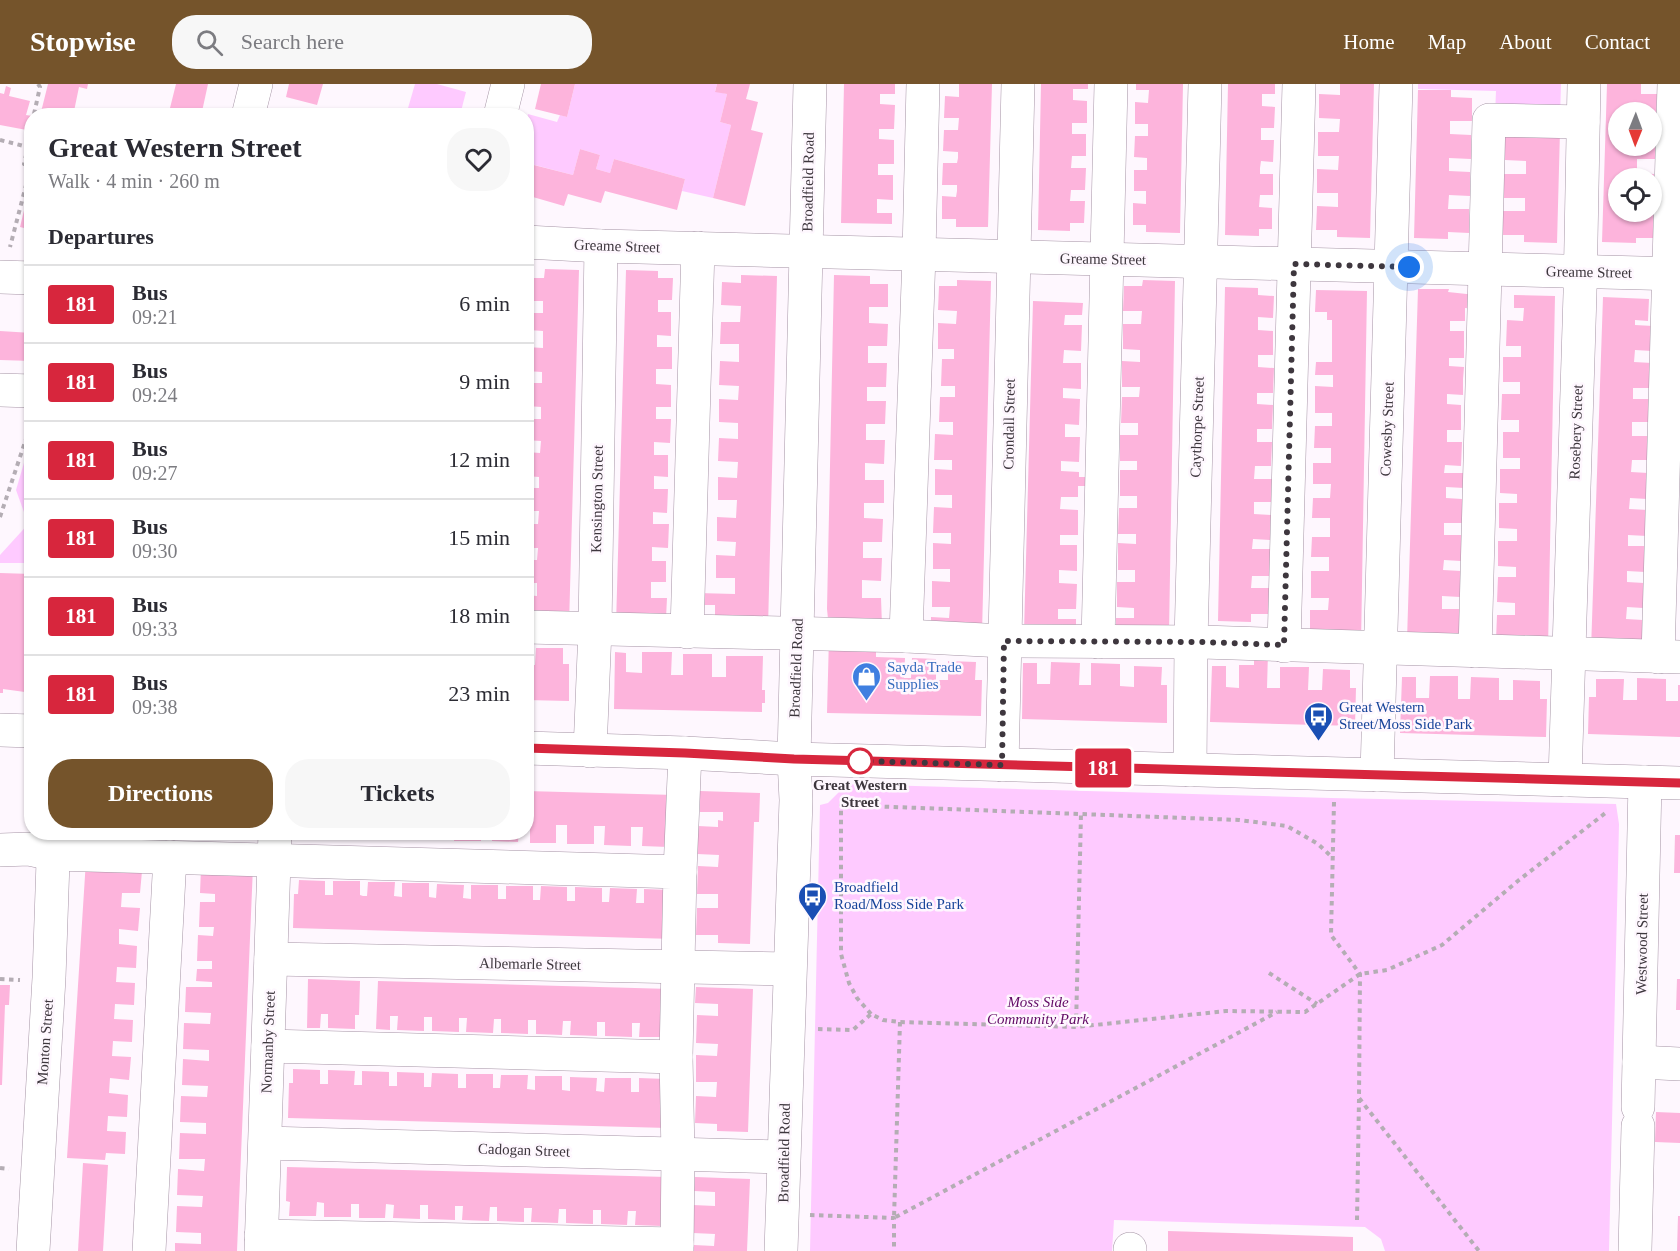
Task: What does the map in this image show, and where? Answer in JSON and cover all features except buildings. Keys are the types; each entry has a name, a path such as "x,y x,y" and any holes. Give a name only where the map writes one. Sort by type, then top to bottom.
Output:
{"street":[{"path":"250,108 256,84"},
{"path":"502,108 508,84"},
{"name":"Broadfield Road","path":"781,1251 796,800 794,759 810,84"},
{"path":"906,636 919,254 922,84"},
{"name":"Crondall Street","path":"1002,765 1018,84"},
{"path":"1098,642 1111,84"},
{"name":"Caythorpe Street","path":"1190,770 1205,84"},
{"path":"1284,645 1299,84"},
{"name":"Cowesby Street","path":"1377,775 1396,84"},
{"name":"Rosebery Street","path":"1564,780 1584,84"},
{"path":"534,627 906,636 1004,641 1191,642 1669,657 1675,274 1674,84"},
{"path":"1475,651 1489,120 1583,122"},
{"name":"Greame Street","path":"534,242 1675,274"},
{"name":"Kensington Street","path":"590,751 595,629 601,246"},
{"path":"687,632 698,248"},
{"path":"0,390 24,391"},
{"path":"0,730 24,731"},
{"path":"534,748 794,759 1680,783"},
{"path":"261,1244 677,1248 676,1057 685,753"},
{"name":"Westwood Street","path":"1635,1251 1645,782"},
{"path":"0,850 29,849 53,843 170,857 275,847 680,872"},
{"name":"Monton Street","path":"33,1251 49,978 53,843"},
{"name":"Normanby Street","path":"261,1244 275,847"},
{"path":"149,1251 170,857"},
{"name":"Albemarle Street","path":"271,959 789,969"},
{"path":"268,1046 676,1057"},
{"path":"1639,1062 1680,1064"},
{"name":"Cadogan Street","path":"265,1143 783,1157"}],"path":[{"path":"35,108 40,87 38,84"},
{"path":"0,140 24,146"},
{"path":"11,277 24,205"},
{"path":"0,517 24,445"},
{"path":"1334,774 1331,935 1360,974 1357,1220"},
{"path":"1333,858 1318,844 1287,826 1239,820 841,805 841,954 849,983 857,998 871,1014 884,1020 1076,1027 1226,1011 1305,1012 1360,974 1388,970 1442,945 1616,804"},
{"path":"1076,1027 1081,814"},
{"path":"1269,973 1317,1004"},
{"path":"0,979 22,980"},
{"path":"782,1214 894,1218 1278,1012"},
{"path":"809,1029 853,1030 871,1014"},
{"path":"894,1251 900,1022"},
{"path":"1359,1098 1479,1251"},
{"path":"0,1168 10,1169"}],"green space":[{"path":"415,84 437,84 466,92 462,108 408,108"},
{"path":"575,84 717,84 715,91 727,94 720,122 731,125 713,198 682,191 685,179 614,159 610,173 596,169 600,155 580,149 573,175 534,165 534,116 557,122 560,115 567,117"},
{"path":"1418,84 1561,84 1560,118 1495,116 1496,91 1418,89"},
{"path":"24,463 24,512 16,490"},
{"path":"24,529 24,563 0,563 0,555"},
{"name":"Moss Side Community Park","path":"847,784 1616,804 1619,824 1609,1251 1385,1251 1381,1239 1365,1227 1114,1220 1112,1251 810,1251 820,805 828,803"}],"bus line":[{"name":"181","path":"534,748 794,759 1680,783"}],"place":[{"name":"Sayda Trade Supplies","path":"866,702"},
{"name":"Great Western Street/Moss Side Park","path":"1318,742"},
{"name":"Great Western Street","path":"860,761"},
{"name":"Broadfield Road/Moss Side Park","path":"813,922"}],"route":[{"path":"860,761 1002,765 1004,641 1202,642 1284,645 1294,264 1409,267"}]}
